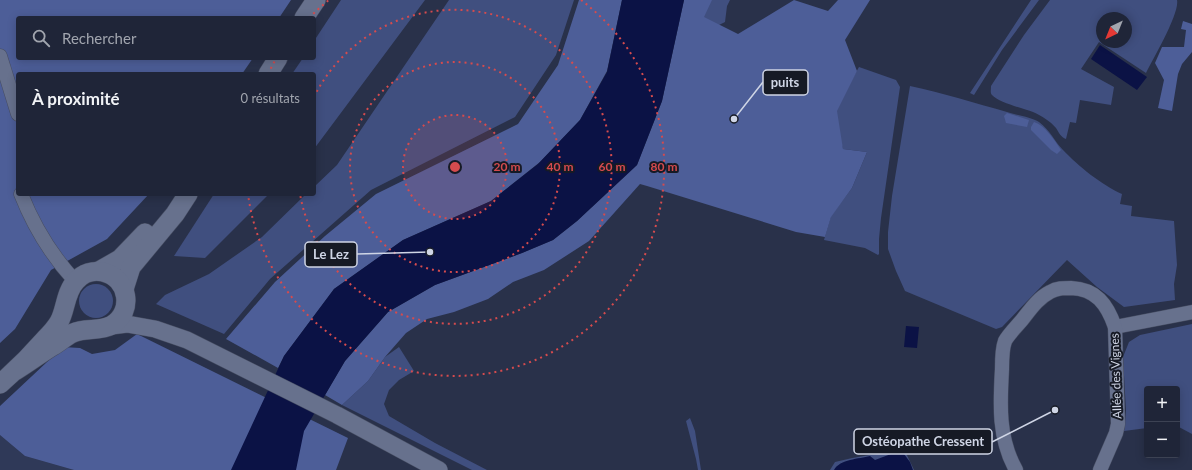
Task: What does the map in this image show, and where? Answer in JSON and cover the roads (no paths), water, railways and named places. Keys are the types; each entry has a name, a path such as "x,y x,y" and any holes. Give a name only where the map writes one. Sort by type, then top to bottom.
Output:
{"main road":[{"path":"305,16 316,0"},
{"path":"269,72 277,60"},
{"path":"99,271 120,258 179,196"},
{"path":"15,371 74,332 102,329 111,326 119,320 124,313 125,297 131,267 175,214 187,196"},
{"path":"0,384 36,350 57,325 62,317 72,288 82,275 99,271 114,276 119,282 125,297"}],"street":[{"path":"0,56 16,108"},
{"path":"22,196 44,241 64,269 72,288"},
{"name":"Allée des Vignes","path":"1016,470 1005,445 1000,415 1002,359 1005,341 1026,314 1041,298 1049,292 1062,288 1081,289 1090,292 1097,297 1104,303 1111,315 1115,327 1118,424 1116,433 1100,470"},
{"path":"125,297 138,319 155,329"},
{"name":"Allée des Vignes","path":"1115,327 1192,312"},
{"path":"111,326 127,324 155,329 187,340 337,415 439,470"}],"place":[{"name":"puits","path":"734,119"},
{"name":"Le Lez","path":"430,252"},
{"name":"Ostéopathe Cressent","path":"1055,410"}]}
